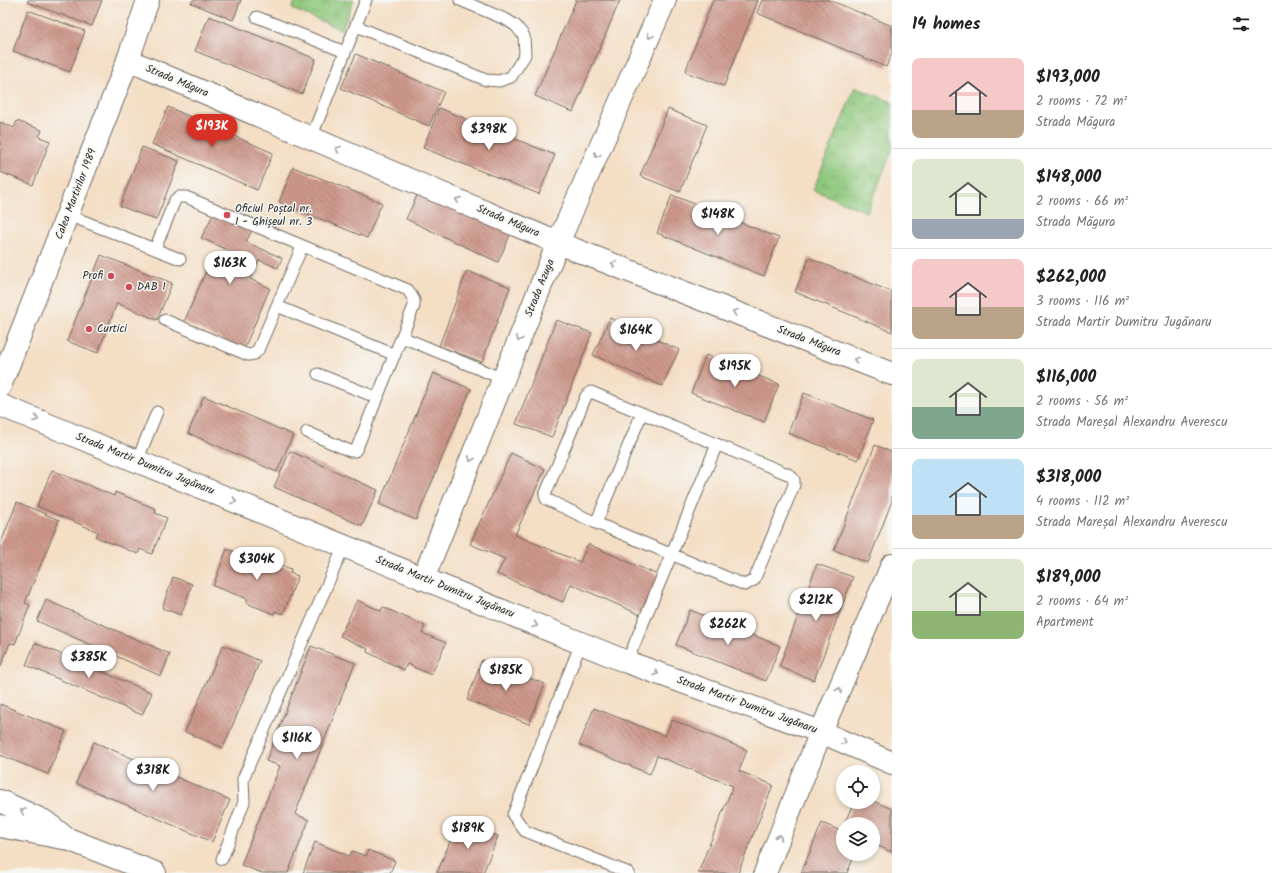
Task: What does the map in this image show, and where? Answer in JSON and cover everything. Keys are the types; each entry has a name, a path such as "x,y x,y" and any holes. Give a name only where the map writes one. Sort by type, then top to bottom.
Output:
{"street":[{"name":"Calea Martirilor 1989","path":"0,386 128,60 148,0"},
{"name":"Strada Azuga","path":"422,579 558,242 665,0"},
{"name":"Strada Măgura","path":"128,60 558,242 892,374"},
{"name":"Strada Martir Dumitru Jugănaru","path":"0,405 627,662 821,732 892,763"},
{"path":"765,873 821,732 892,565"},
{"path":"0,801 44,821 68,839"},
{"path":"0,826 68,839 154,873"}],"lane":[{"path":"311,138 366,0"},
{"path":"356,26 486,80 499,81 511,77 524,55 524,36 516,26 507,20 460,0"},
{"path":"257,17 345,52"},
{"path":"155,249 175,200 179,197 186,198 408,290 414,300 414,306 378,398 355,451 350,451 307,432"},
{"path":"68,214 180,259"},
{"path":"165,320 248,355 254,354 258,350 302,247"},
{"path":"277,306 395,355"},
{"path":"402,336 503,379"},
{"path":"318,374 378,398"},
{"path":"591,392 717,444 790,475 794,480 794,485 754,580 750,584 746,585 596,523 548,502 545,495 586,396 591,392"},
{"path":"137,461 157,412"},
{"path":"596,523 642,413"},
{"path":"627,662 717,444"},
{"path":"222,859 244,802 243,779 344,546"},
{"path":"581,643 512,815 525,831 629,873"}],"green space":[{"path":"296,0 354,0 342,30 292,9"},
{"path":"855,87 892,102 892,151 867,212 813,190"}],"building":[{"path":"28,0 102,0 92,26 27,2"},
{"path":"193,0 241,0 233,20 191,3"},
{"path":"576,0 620,0 573,112 535,96"},
{"path":"713,0 758,0 724,86 685,72"},
{"path":"762,0 829,0 892,26 892,53 886,67 757,13"},
{"path":"28,10 85,31 70,72 13,51"},
{"path":"209,16 316,59 302,94 195,51"},
{"path":"356,54 444,92 429,126 341,88"},
{"path":"168,107 273,153 257,190 152,144"},
{"path":"439,108 555,155 539,194 423,148"},
{"path":"668,109 707,125 680,192 640,176"},
{"path":"17,121 42,130 39,137 50,141 33,185 0,172 0,122 14,128"},
{"path":"142,147 179,161 156,220 120,206"},
{"path":"293,167 382,203 367,238 279,202"},
{"path":"421,187 513,228 498,262 406,219"},
{"path":"672,195 779,238 764,276 657,233"},
{"path":"214,213 252,230 246,242 282,258 278,268 259,260 250,279 270,288 244,349 184,322 213,255 226,261 230,251 201,238"},
{"name":"DAB 1","path":"101,255 172,283 157,320 117,303 98,353 67,341"},
{"path":"809,258 892,292 892,332 795,292"},
{"path":"467,271 510,287 482,362 439,346"},
{"path":"610,318 679,350 662,386 593,355"},
{"path":"556,320 592,333 552,437 516,424"},
{"path":"706,355 779,384 764,422 691,393"},
{"path":"433,373 471,389 416,520 379,504"},
{"path":"804,393 873,420 858,460 788,433"},
{"path":"204,396 293,435 277,472 188,433"},
{"path":"875,445 892,452 892,501 868,563 834,550"},
{"path":"290,451 378,490 362,526 274,487"},
{"path":"511,453 545,469 515,535 580,562 588,544 660,576 643,616 571,584 563,602 497,574 505,559 470,544"},
{"path":"52,470 114,496 115,492 156,509 155,513 167,518 152,554 140,549 138,554 96,537 98,532 37,506"},
{"path":"17,502 59,520 25,603 30,605 15,644 10,643 0,668 0,545"},
{"path":"227,549 260,562 261,558 291,569 290,573 298,576 283,614 275,611 274,614 246,603 248,599 213,586"},
{"path":"817,564 853,577 814,680 779,667"},
{"path":"173,577 192,584 181,615 162,608"},
{"path":"46,600 170,654 161,676 37,621"},
{"path":"357,600 381,611 383,607 425,626 422,633 446,643 431,675 407,664 404,670 367,652 368,649 340,636"},
{"path":"690,610 780,646 766,681 676,645"},
{"path":"35,643 152,693 142,715 26,665"},
{"path":"223,645 260,661 223,748 185,732"},
{"path":"311,646 355,663 295,814 309,820 288,873 262,873 241,865 280,766 266,761"},
{"path":"482,660 545,684 529,724 467,700"},
{"path":"0,704 66,731 48,774 0,755"},
{"path":"594,708 665,736 672,720 747,750 739,771 773,785 738,873 698,873 733,786 657,756 650,774 579,745"},
{"path":"94,742 230,800 212,842 76,783"},
{"path":"880,804 892,809 892,852 880,847 880,817 847,817 851,809 880,809"},
{"path":"459,820 498,836 483,873 437,873"},
{"path":"822,823 836,829 836,861 852,861 847,873 801,873"},
{"path":"315,842 349,856 352,851 366,856 368,850 395,861 390,873 303,873"}],"place":[{"name":"Oficiul Poștal nr. 1 - Ghișeul nr. 3","path":"227,215"},
{"name":"Profi","path":"111,276"},
{"name":"DAB 1","path":"129,287"},
{"name":"Curtici","path":"89,329"}]}
